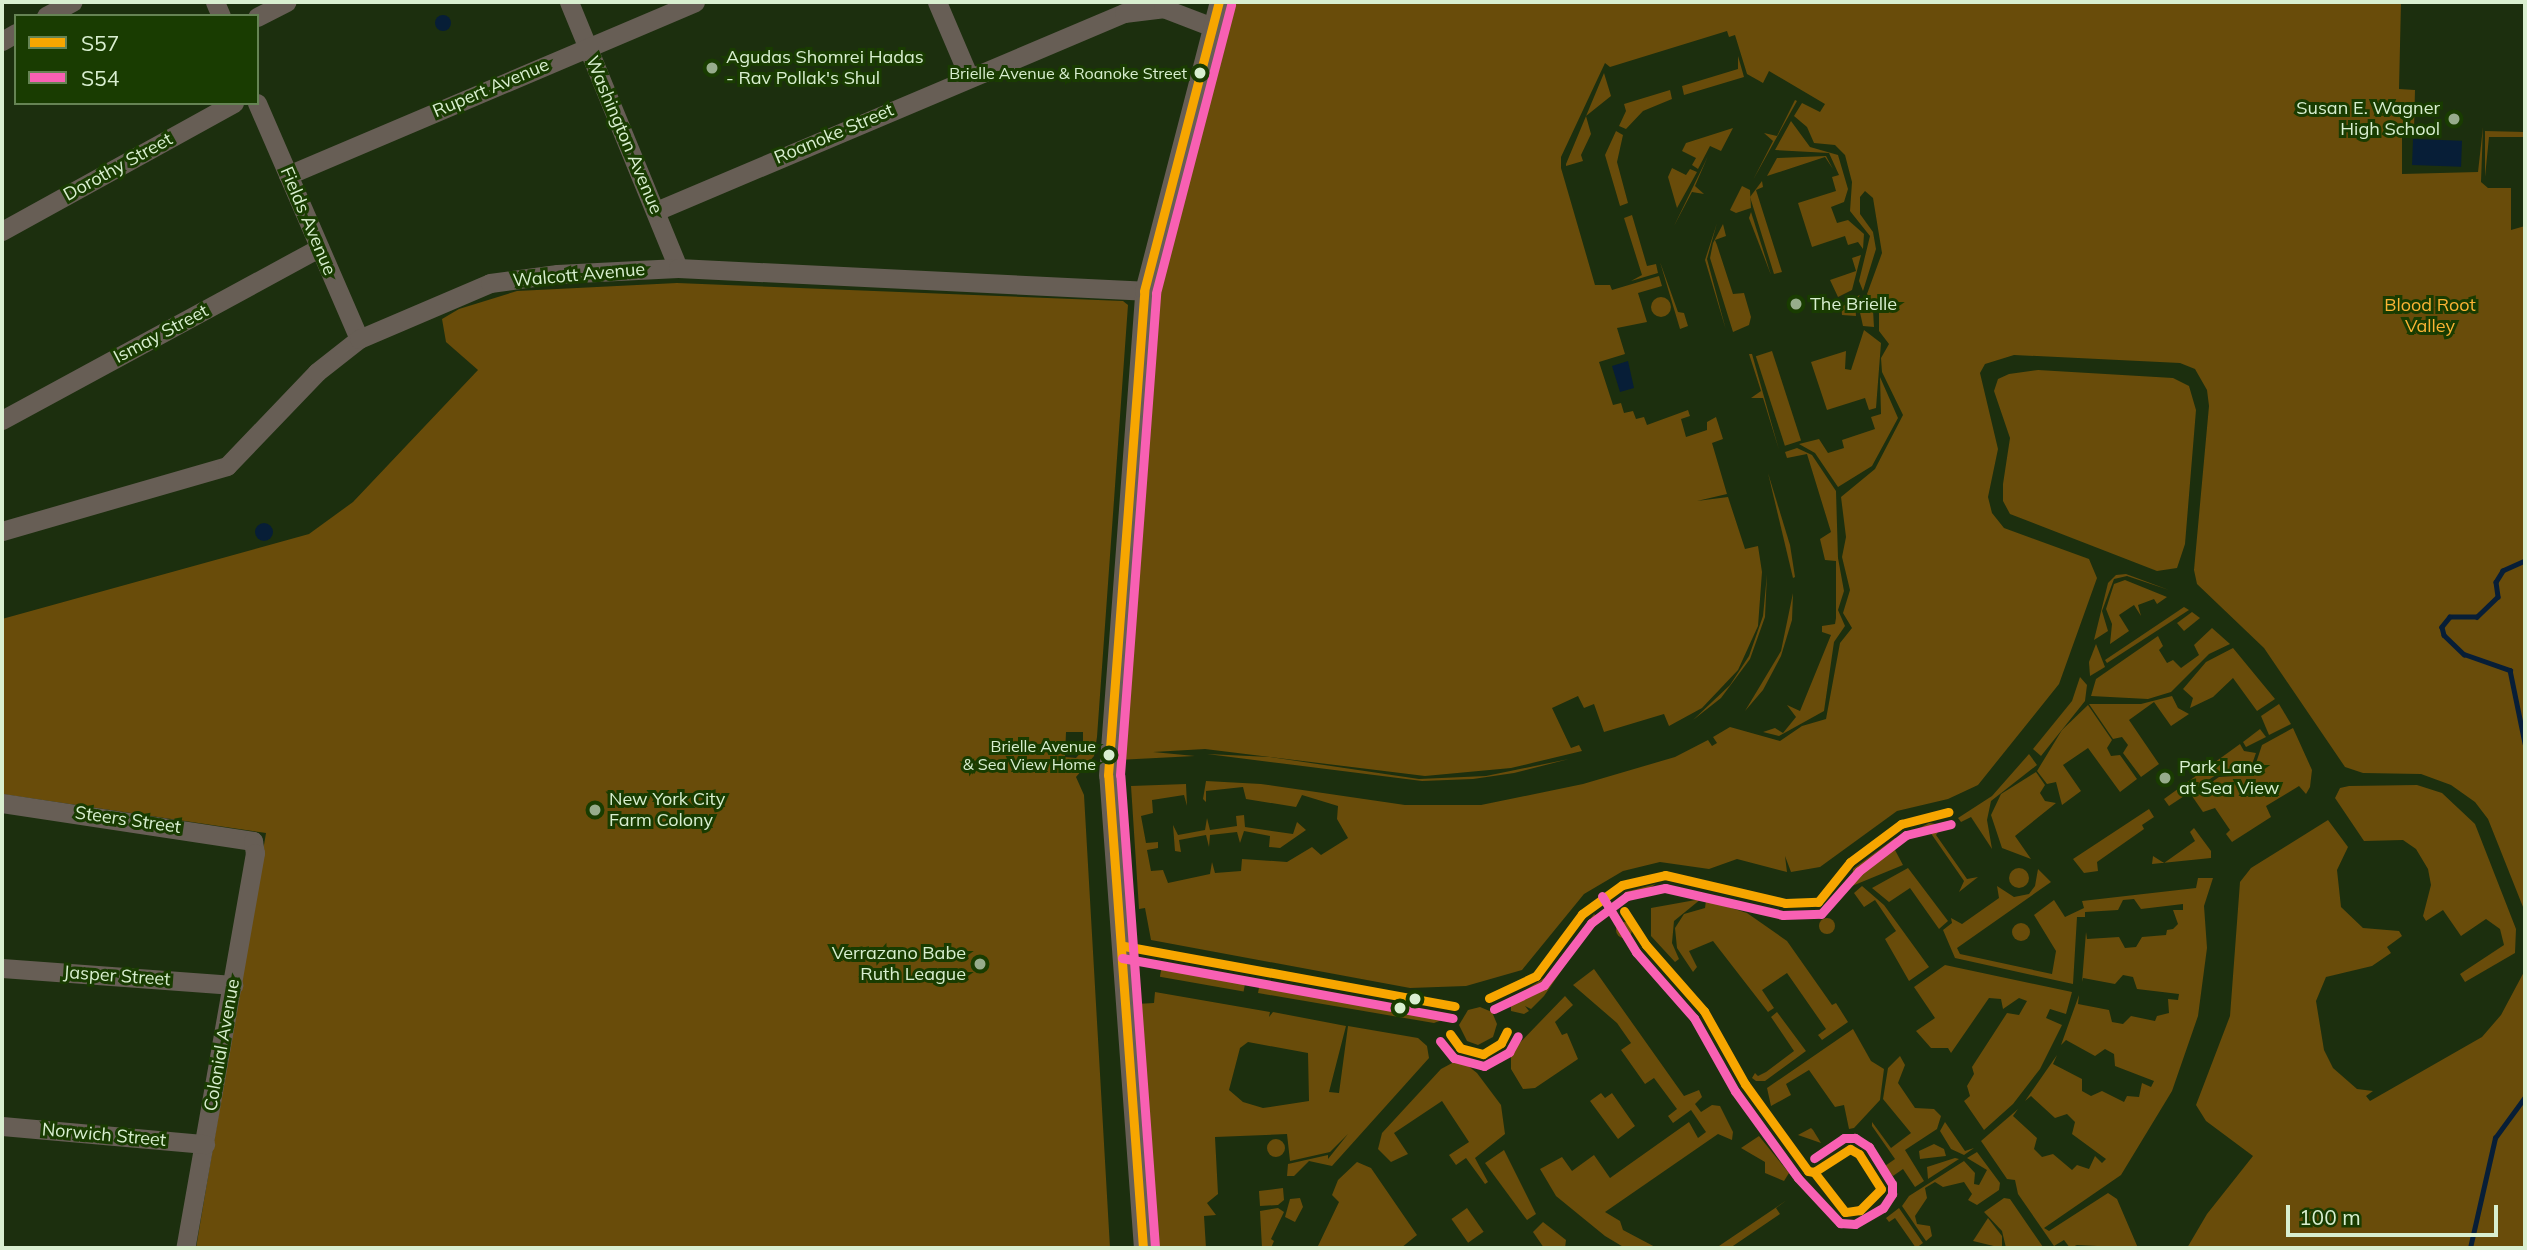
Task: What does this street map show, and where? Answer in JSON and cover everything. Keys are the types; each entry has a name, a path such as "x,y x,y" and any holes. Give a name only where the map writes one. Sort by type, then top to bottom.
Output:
{"street":[{"path":"51,14 72,2"},
{"path":"259,16 286,2"},
{"name":"Washington Avenue","path":"569,2 678,268"},
{"name":"Rupert Avenue","path":"288,175 695,2"},
{"path":"937,2 969,76"},
{"path":"1143,1248 1108,775 1144,291 1210,26 1219,2"},
{"name":"Roanoke Street","path":"656,211 969,76 1124,13 1163,8 1210,26"},
{"name":"Dorothy Street","path":"2,231 230,105"},
{"name":"Fields Avenue","path":"258,105 359,340"},
{"name":"Ismay Street","path":"2,420 319,248"},
{"name":"Walcott Avenue","path":"2,531 228,466 317,372 359,340 490,283 557,274 678,268 1144,291"},
{"name":"Steers Street","path":"2,803 253,841"},
{"name":"Colonial Avenue","path":"185,1248 233,985 255,853 253,841"},
{"name":"Jasper Street","path":"2,968 233,985"},
{"name":"Norwich Street","path":"2,1126 205,1144"}],"green space":[{"name":"Blood Root Valley","path":"1233,2 2401,2 2399,89 2415,90 2414,130 2402,130 2402,174 2478,172 2483,127 2481,182 2488,188 2511,188 2511,230 2525,226 2525,912 2488,819 2475,802 2451,785 2421,774 2363,773 2345,767 2264,648 2197,584 2194,570 2209,406 2207,390 2195,369 2180,363 2014,355 1985,364 1980,373 1998,449 1988,497 1992,513 2004,528 2089,559 2097,578 2059,684 1978,785 1948,799 1897,811 1820,867 1791,872 1785,856 1787,872 1737,859 1709,869 1660,862 1623,871 1584,894 1522,970 1466,986 1410,988 1151,940 1145,908 1139,909 1131,786 1186,784 1187,806 1184,795 1152,800 1153,813 1141,816 1146,843 1158,842 1158,848 1147,850 1151,871 1163,870 1168,883 1210,874 1212,862 1215,873 1241,871 1242,859 1287,862 1312,847 1321,855 1348,838 1337,819 1338,806 1302,795 1296,807 1246,799 1243,787 1206,791 1206,802 1203,799 1206,781 1261,784 1405,805 1481,805 1583,784 1675,757 1708,740 1712,746 1717,743 1713,737 1730,727 1780,741 1802,726 1826,719 1840,643 1852,628 1843,613 1850,590 1842,557 1846,537 1841,497 1875,469 1903,415 1882,372 1881,358 1889,344 1879,331 1879,309 1867,294 1882,253 1873,198 1865,191 1860,197 1860,214 1873,232 1876,249 1863,291 1859,281 1870,236 1850,211 1852,182 1845,155 1835,145 1814,143 1807,127 1794,116 1802,103 1820,112 1825,104 1769,71 1763,83 1747,74 1735,35 1729,37 1727,31 1610,67 1605,63 1561,157 1561,168 1595,285 1610,285 1612,290 1659,276 1662,286 1638,293 1647,322 1617,328 1625,354 1599,362 1613,405 1621,403 1624,413 1633,411 1636,419 1644,417 1647,425 1688,410 1690,416 1681,419 1686,437 1707,430 1707,422 1716,417 1723,439 1712,443 1727,494 1697,501 1728,497 1745,549 1758,546 1762,572 1758,626 1738,670 1702,708 1669,726 1664,714 1604,732 1594,704 1584,708 1578,696 1552,708 1571,748 1579,745 1582,751 1511,768 1425,776 1205,749 1153,752 1195,756 1117,760 1155,294 1188,147"},
{"path":"1738,56 1744,77 1684,95 1682,86 1738,69"},
{"path":"1604,73 1611,96 1586,116"},
{"path":"1670,90 1672,99 1643,111 1626,129 1619,126 1626,111 1624,104"},
{"path":"1795,100 1797,101 1753,180 1773,141 1764,133 1777,136"},
{"path":"1586,116 1591,134 1581,155 1583,161 1566,166 1566,164"},
{"path":"1791,121 1810,147 1838,155 1848,189 1844,202 1831,207 1837,223 1848,220 1864,234 1863,249 1858,242 1848,245 1845,236 1812,247 1798,203 1836,191 1832,177 1839,175 1829,153 1775,150"},
{"path":"1733,128 1721,151 1710,146 1698,169 1692,165 1696,158 1682,151 1686,143"},
{"path":"1616,131 1623,135 1617,162 1628,203 1620,206 1605,155"},
{"path":"2485,131 2525,132 2525,137 2489,137 2485,177"},
{"path":"1708,156 1695,186 1704,194 1692,192 1674,226"},
{"path":"1826,156 1833,169 1825,157 1767,176 1777,158"},
{"path":"1672,168 1686,175 1690,169 1697,172 1677,208 1668,177"},
{"path":"1762,181 1763,187 1756,190 1782,272 1774,274 1750,197"},
{"path":"1742,186 1750,190 1751,208 1736,213 1730,210"},
{"path":"1751,212 1771,275 1749,218"},
{"path":"1632,215 1647,266 1656,264 1658,273 1631,281 1642,275 1624,218"},
{"path":"1717,223 1707,259 1726,330 1705,260"},
{"path":"1723,224 1726,236 1715,240 1733,294 1744,293 1751,317 1749,325 1733,332 1710,258 1713,243"},
{"path":"1861,255 1852,290 1838,297 1830,280 1856,271 1852,258"},
{"path":"1660,262 1678,312 1684,313 1688,326 1680,329"},
{"path":"677,283 1123,301 1128,305 1097,737 1094,756 1076,777 1084,795 1110,1248 196,1248 266,833 2,794 2,619 309,534 353,502 478,370 446,342 442,319 459,309 517,291","holes":["1066,732 1083,732 1083,750 1076,758 1065,757"]},
{"path":"1860,295 1855,302 1856,316 1842,315 1841,304"},
{"path":"1661,297 1668,300 1671,307 1668,314 1661,317 1654,314 1651,307 1654,300"},
{"path":"1863,298 1873,310 1874,327 1863,326 1859,308"},
{"path":"1864,330 1881,343 1876,408 1869,410 1865,398 1827,410 1811,362 1846,351 1845,369 1851,370"},
{"path":"1772,351 1801,440 1785,446 1756,356"},
{"path":"1749,354 1752,354 1779,450 1763,398 1751,398 1761,391"},
{"path":"2038,370 2173,378 2189,386 2196,410 2185,544 2177,568 2157,571 2010,514 2003,501 2003,484 2010,438 1994,391 1998,379 2009,374"},
{"path":"1880,377 1898,418 1872,466 1838,487 1815,453 1799,444 1819,439 1828,453 1844,448 1842,440 1875,429 1871,417 1881,414"},
{"path":"1797,448 1812,455 1836,491 1838,558 1844,591 1838,610 1845,626 1834,642 1824,711 1779,736 1763,732 1775,728 1783,733 1796,717 1787,705 1800,711 1831,635 1822,632 1822,626 1835,624 1836,618 1836,561 1825,560 1820,539 1831,532 1807,454 1787,458 1785,452"},
{"path":"1768,473 1790,545 1793,578"},
{"path":"1767,574 1765,617 1750,659 1721,698 1693,720 1730,685 1749,656 1763,616"},
{"path":"2126,574 2169,590 2127,576 2114,579 2102,611 2108,631 2094,640 2108,583 2116,575"},
{"path":"2125,580 2167,597 2157,604 2154,599 2138,605 2141,616 2134,605 2119,615 2129,631 2110,644 2112,624 2106,609 2114,584"},
{"path":"1793,593 1792,620 1781,656 1763,690 1745,711 1781,651"},
{"path":"2184,607 2189,610 2107,663 2105,660"},
{"path":"2192,612 2200,618 2184,631 2177,623"},
{"path":"2212,628 2230,644 2209,654 2171,692 2148,699 2091,696 2096,679 2158,636 2163,646 2159,650 2167,663 2173,660 2181,668 2199,655 2194,645"},
{"path":"2096,644 2105,667 2090,676 2089,662"},
{"path":"2233,648 2275,699 2257,711 2233,678 2213,697 2190,708 2193,698 2183,689 2206,662"},
{"path":"2080,677 2087,685 2085,701 2041,756 2033,749 2072,701"},
{"path":"2172,696 2178,708 2189,714 2171,726 2154,702 2129,720 2159,764 2141,777 2123,753 2128,745 2122,737 2113,739 2089,704 2141,704"},
{"path":"2279,704 2291,724 2269,735 2261,716"},
{"path":"2088,705 2112,740 2107,748 2111,756 2120,755 2137,779 2120,792 2088,748 2063,765 2081,791 2062,805 2056,782 2047,784 2037,771 2062,730"},
{"path":"2293,728 2312,770 2310,787 2306,794 2299,786 2266,806 2271,817 2232,842 2226,834 2230,830 2215,808 2203,812 2192,796 2219,777 2252,775 2262,745"},
{"path":"2260,729 2266,737 2246,747 2243,742"},
{"path":"2240,744 2244,751 2256,753 2249,773 2219,773 2169,806 2164,799"},
{"path":"1207,754 1270,757 1419,779 1486,776 1569,759 1514,773 1473,779 1422,781"},
{"path":"2029,754 2037,765 1991,801 1987,820 1992,849 1971,817 1961,822 1958,818 1992,796"},
{"path":"2036,772 2045,785 2040,793 2045,801 2056,803 2015,836 2031,859 2002,848 1991,815 2001,794"},
{"path":"2417,785 2442,793 2475,824 2516,929 2515,953 2465,982 2460,974 2504,945 2500,929 2486,919 2461,936 2443,910 2426,921 2423,916 2431,885 2428,869 2416,849 2403,840 2364,841 2335,798 2340,788 2349,786"},
{"path":"2149,809 2154,817 2142,825 2144,829 2097,862 2098,871 2084,873 2073,859"},
{"path":"1244,815 1245,827 1293,834 1297,822 1306,830 1280,848 1269,847 1270,836 1244,831 1240,843 1237,832 1210,835 1209,847 1206,835 1179,840 1181,852 1175,851 1173,825 1178,835 1205,830 1207,818 1210,830 1237,826 1236,816"},
{"path":"2328,820 2348,847 2337,870 2341,907 2363,928 2399,931 2402,936 2387,947 2391,953 2372,966 2326,977 2316,1001 2324,1050 2333,1068 2357,1089 2373,1091 2366,1096 2370,1101 2482,1037 2501,1015 2525,970 2525,1248 2187,1248 2207,1214 2253,1156 2206,1121 2196,1105 2230,1016 2240,882 2251,868"},
{"path":"1929,823 1943,825 1936,835 1967,879 1978,877 1959,892 1964,881 1930,832 1927,828 1914,831"},
{"path":"2194,828 2211,851 2211,858 2164,863 2195,841 2190,832"},
{"path":"1895,838 1902,840 1895,850 1903,865 1852,886 1853,869"},
{"path":"2153,856 2164,863 2152,864"},
{"path":"1908,868 1948,921 1939,929 1910,888 1889,902 1872,888"},
{"path":"2019,868 2026,871 2029,878 2026,885 2019,888 2012,885 2009,878 2012,871"},
{"path":"2038,869 2051,882 1957,948 1960,954 2052,974 2056,951 2034,915 2054,900 2065,917 2084,908 2082,901 2196,888 2198,878 2213,878 2204,906 2207,948 2198,1016 2172,1091 2121,1175 2044,1228 2049,1231 2108,1193 2117,1199 2138,1248 2077,1245 2070,1248 2064,1240 2054,1246 2018,1194 2015,1180 2007,1179 1981,1141 2018,1109 2013,1116 2037,1138 2034,1149 2042,1157 2053,1154 2072,1170 2077,1165 2089,1169 2095,1156 2102,1163 2106,1159 2072,1134 2075,1122 2067,1114 2055,1118 2031,1096 2025,1101 2057,1055 2053,1064 2082,1079 2082,1091 2091,1096 2102,1091 2124,1102 2127,1096 2139,1097 2142,1083 2151,1087 2154,1081 2115,1066 2114,1054 2105,1049 2095,1056 2066,1040 2061,1045 2079,995 2078,1004 2109,1010 2112,1022 2123,1024 2131,1016 2155,1021 2157,1016 2169,1013 2168,999 2178,1000 2179,994 2137,989 2133,977 2123,975 2115,984 2083,978 2082,982 2086,932 2087,939 2119,937 2125,948 2136,947 2142,937 2166,935 2167,930 2173,929 2178,924 2173,910 2183,910 2183,904 2141,909 2134,899 2123,900 2118,910 2085,912 2085,917 2077,917 2073,984 1955,958 1943,930 1952,923 1951,918 1962,924 1999,898 1997,886 2014,897 2029,894 2035,886"},
{"path":"1656,884 1630,899 1623,896 1625,892"},
{"path":"1862,886 1884,905 1929,967 1909,981 1885,939 1896,931 1875,900 1864,907 1854,893"},
{"path":"1701,899 1674,921 1672,943 1679,959 1675,962 1651,936 1651,908"},
{"path":"1706,900 1747,913 1787,941 1832,1005 1836,1003 1848,1022 1822,1040 1818,1035 1826,1029 1787,973 1762,990 1774,1008 1768,1012 1713,941 1689,951 1697,967 1693,972 1677,948 1675,928 1684,914 1705,908"},
{"path":"1594,914 1602,920 1588,932 1544,996 1531,1009 1525,1006 1529,1011 1524,1014 1511,1011 1511,999 1546,977"},
{"path":"1827,918 1835,926 1827,934 1819,926"},
{"path":"1624,922 1632,930 1624,938 1616,930"},
{"path":"2021,923 2027,926 2030,932 2027,938 2021,941 2015,938 2012,932 2015,926"},
{"path":"1162,965 1246,980 1244,992 1160,977"},
{"path":"1945,965 2072,992 2066,1014 2050,1009 2046,1018 2062,1025 2040,1069 2013,1104 1984,1130 1964,1101 1970,1096 1967,1086 1974,1074 1972,1067 2007,1013 2019,1015 2027,1001 2019,998 2003,1009 2001,999 1989,998 1951,1053 1948,1048 1931,1048 1916,1031 1935,1018 1914,987"},
{"path":"1594,969 1684,1096 1699,1090 1702,1097 1695,1104 1701,1112 1712,1105 1720,1106 1733,1132 1732,1140 1718,1134 1605,1212 1620,1221 1623,1230 1657,1248 1625,1248 1605,1236 1556,1196 1540,1169 1562,1157 1572,1171 1594,1155 1610,1178 1689,1122 1698,1138 1706,1132 1691,1110 1673,1123 1668,1116 1677,1109 1654,1078 1645,1084 1621,1050 1631,1043 1617,1023 1573,985"},
{"path":"1260,982 1437,1013 1442,1020 1434,1023 1258,993"},
{"path":"1155,992 1270,1012 1269,1017 1273,1012 1346,1026 1329,1092 1339,1093 1348,1026 1418,1038 1427,1046 1429,1058 1332,1166 1309,1161 1294,1176 1287,1176 1288,1164 1328,1155 1328,1159 1348,1134 1330,1152 1290,1161 1287,1134 1215,1137 1218,1194 1207,1203 1216,1215 1204,1216 1206,1248 1154,1248 1136,1004 1154,1003","holes":["1248,1042 1308,1053 1309,1101 1263,1108 1243,1102 1229,1090 1240,1048"]},
{"path":"1565,996 1573,1005 1555,1022 1562,1035 1567,1033 1578,1059 1535,1088 1523,1089 1511,1069 1511,1052"},
{"path":"1480,1007 1492,1012 1497,1024 1493,1037 1478,1045 1467,1041 1459,1025 1468,1010"},
{"path":"1777,1012 1806,1051 1765,1081 1756,1081 1752,1078 1755,1073 1758,1076 1766,1072 1794,1051 1771,1017"},
{"path":"1853,1029 1871,1061 1884,1069 1880,1100 1854,1128 1849,1129 1844,1105 1835,1107 1809,1070 1786,1084 1791,1095 1771,1106 1767,1088"},
{"path":"1900,1056 1905,1065 1898,1083 1915,1108 1934,1109 1941,1116 1937,1129 1905,1150 1924,1181 1915,1187 1903,1169 1893,1176 1885,1166 1895,1159 1872,1126 1872,1122 1891,1148 1911,1133 1883,1099 1888,1068"},
{"path":"1454,1062 1463,1062 1477,1073 1501,1105 1505,1134 1475,1158 1488,1182 1485,1184 1466,1158 1456,1165 1449,1155 1469,1142 1442,1101 1394,1133 1408,1154 1391,1162 1378,1149 1382,1133 1441,1069"},
{"path":"1601,1093 1605,1098 1612,1093 1635,1126 1618,1139 1590,1101"},
{"path":"1945,1122 1965,1151 1974,1148 1964,1155 1951,1149 1940,1131"},
{"path":"1811,1128 1813,1130 1821,1143 1798,1135"},
{"path":"1759,1136 1789,1173 1784,1181 1765,1173 1765,1162 1741,1148"},
{"path":"1276,1139 1282,1142 1285,1148 1282,1154 1276,1157 1270,1154 1267,1148 1270,1142"},
{"path":"1934,1144 1944,1149 1946,1156 1920,1159 1919,1151"},
{"path":"1504,1150 1536,1214 1527,1220 1485,1163"},
{"path":"1977,1152 2000,1183 1999,1190 1977,1205 1968,1200 1972,1194 1964,1182 1943,1187 1935,1182 1925,1188 1927,1198 1915,1216 1917,1224 1930,1226 1932,1236 1926,1241 1902,1206 1909,1196 1964,1161 1975,1173 1974,1184 1979,1185 1987,1170 1967,1158"},
{"path":"1959,1159 1928,1179 1927,1167"},
{"path":"1357,1162 1371,1168 1417,1235 1401,1248 1317,1248 1339,1202 1332,1195 1338,1180"},
{"path":"1283,1188 1284,1200 1278,1205 1260,1206 1259,1191"},
{"path":"1300,1198 1303,1207 1295,1222 1285,1217 1290,1199"},
{"path":"2004,1198 2010,1199 2043,1247 2006,1248 2002,1231 1984,1212"},
{"path":"1787,1200 1776,1208 1780,1214 1730,1248 1716,1248"},
{"path":"1278,1208 1284,1212 1271,1239 1274,1241 1271,1248 1262,1248 1260,1211"},
{"path":"1467,1208 1484,1232 1468,1243 1451,1219"},
{"path":"1899,1208 1923,1243 1916,1248 1895,1218 1889,1222 1886,1218"},
{"path":"1988,1218 2002,1236 2002,1248 1973,1241"},
{"path":"1543,1222 1566,1240 1565,1248 1544,1248 1533,1232"}],"water":[{"path":"440,15 446,15 451,23 449,29 440,31 435,26 435,20"},
{"path":"2413,139 2462,141 2461,167 2412,165"},
{"path":"1628,361 1634,388 1620,392 1612,366"},
{"path":"264,523 270,526 273,532 270,538 264,541 258,538 255,532 258,526"}],"waterway":[{"path":"2525,561 2503,571 2496,582 2498,597 2477,617 2450,617 2442,627 2444,635 2464,654 2510,670 2525,743"},
{"path":"2470,1248 2495,1138 2525,1097"}],"transit line":[{"name":"S57","path":"1143,1248 1108,775 1144,291 1219,2"},
{"name":"S54","path":"1155,1247 1120,775 1156,293 1231,5"},
{"name":"S57","path":"1489,998 1536,976 1582,914 1622,885 1665,875 1785,903 1818,902 1850,862 1901,824 1948,812"},
{"name":"S54","path":"1494,1009 1544,985 1591,923 1627,896 1665,888 1783,915 1821,914 1859,871 1906,835 1951,824"},
{"name":"S54","path":"1602,896 1636,952 1694,1018 1735,1091 1798,1178 1840,1223 1855,1224 1883,1208 1892,1194 1892,1184 1869,1147 1855,1138 1844,1138 1814,1158"},
{"name":"S57","path":"1624,911 1646,945 1704,1011 1745,1084 1808,1171 1814,1172"},
{"name":"S57","path":"1124,946 1455,1006"},
{"name":"S54","path":"1122,958 1453,1018"},
{"name":"S57","path":"1450,1034 1460,1048 1483,1054 1501,1043 1507,1031"},
{"name":"S54","path":"1440,1041 1454,1058 1484,1066 1509,1052 1518,1036"},
{"name":"S57","path":"1850,1149 1859,1154 1881,1189 1860,1210 1845,1212 1814,1172 1850,1149"}],"place":[{"name":"Agudas Shomrei Hadas - Rav Pollak's Shul","path":"712,68"},
{"name":"Brielle Avenue & Roanoke Street","path":"1200,73"},
{"name":"Susan E. Wagner High School","path":"2454,119"},
{"name":"The Brielle","path":"1796,304"},
{"name":"Brielle Avenue & Sea View Home","path":"1109,755"},
{"name":"Park Lane at Sea View","path":"2165,778"},
{"name":"New York City Farm Colony","path":"595,810"},
{"name":"Verrazano Babe Ruth League","path":"980,964"}]}
